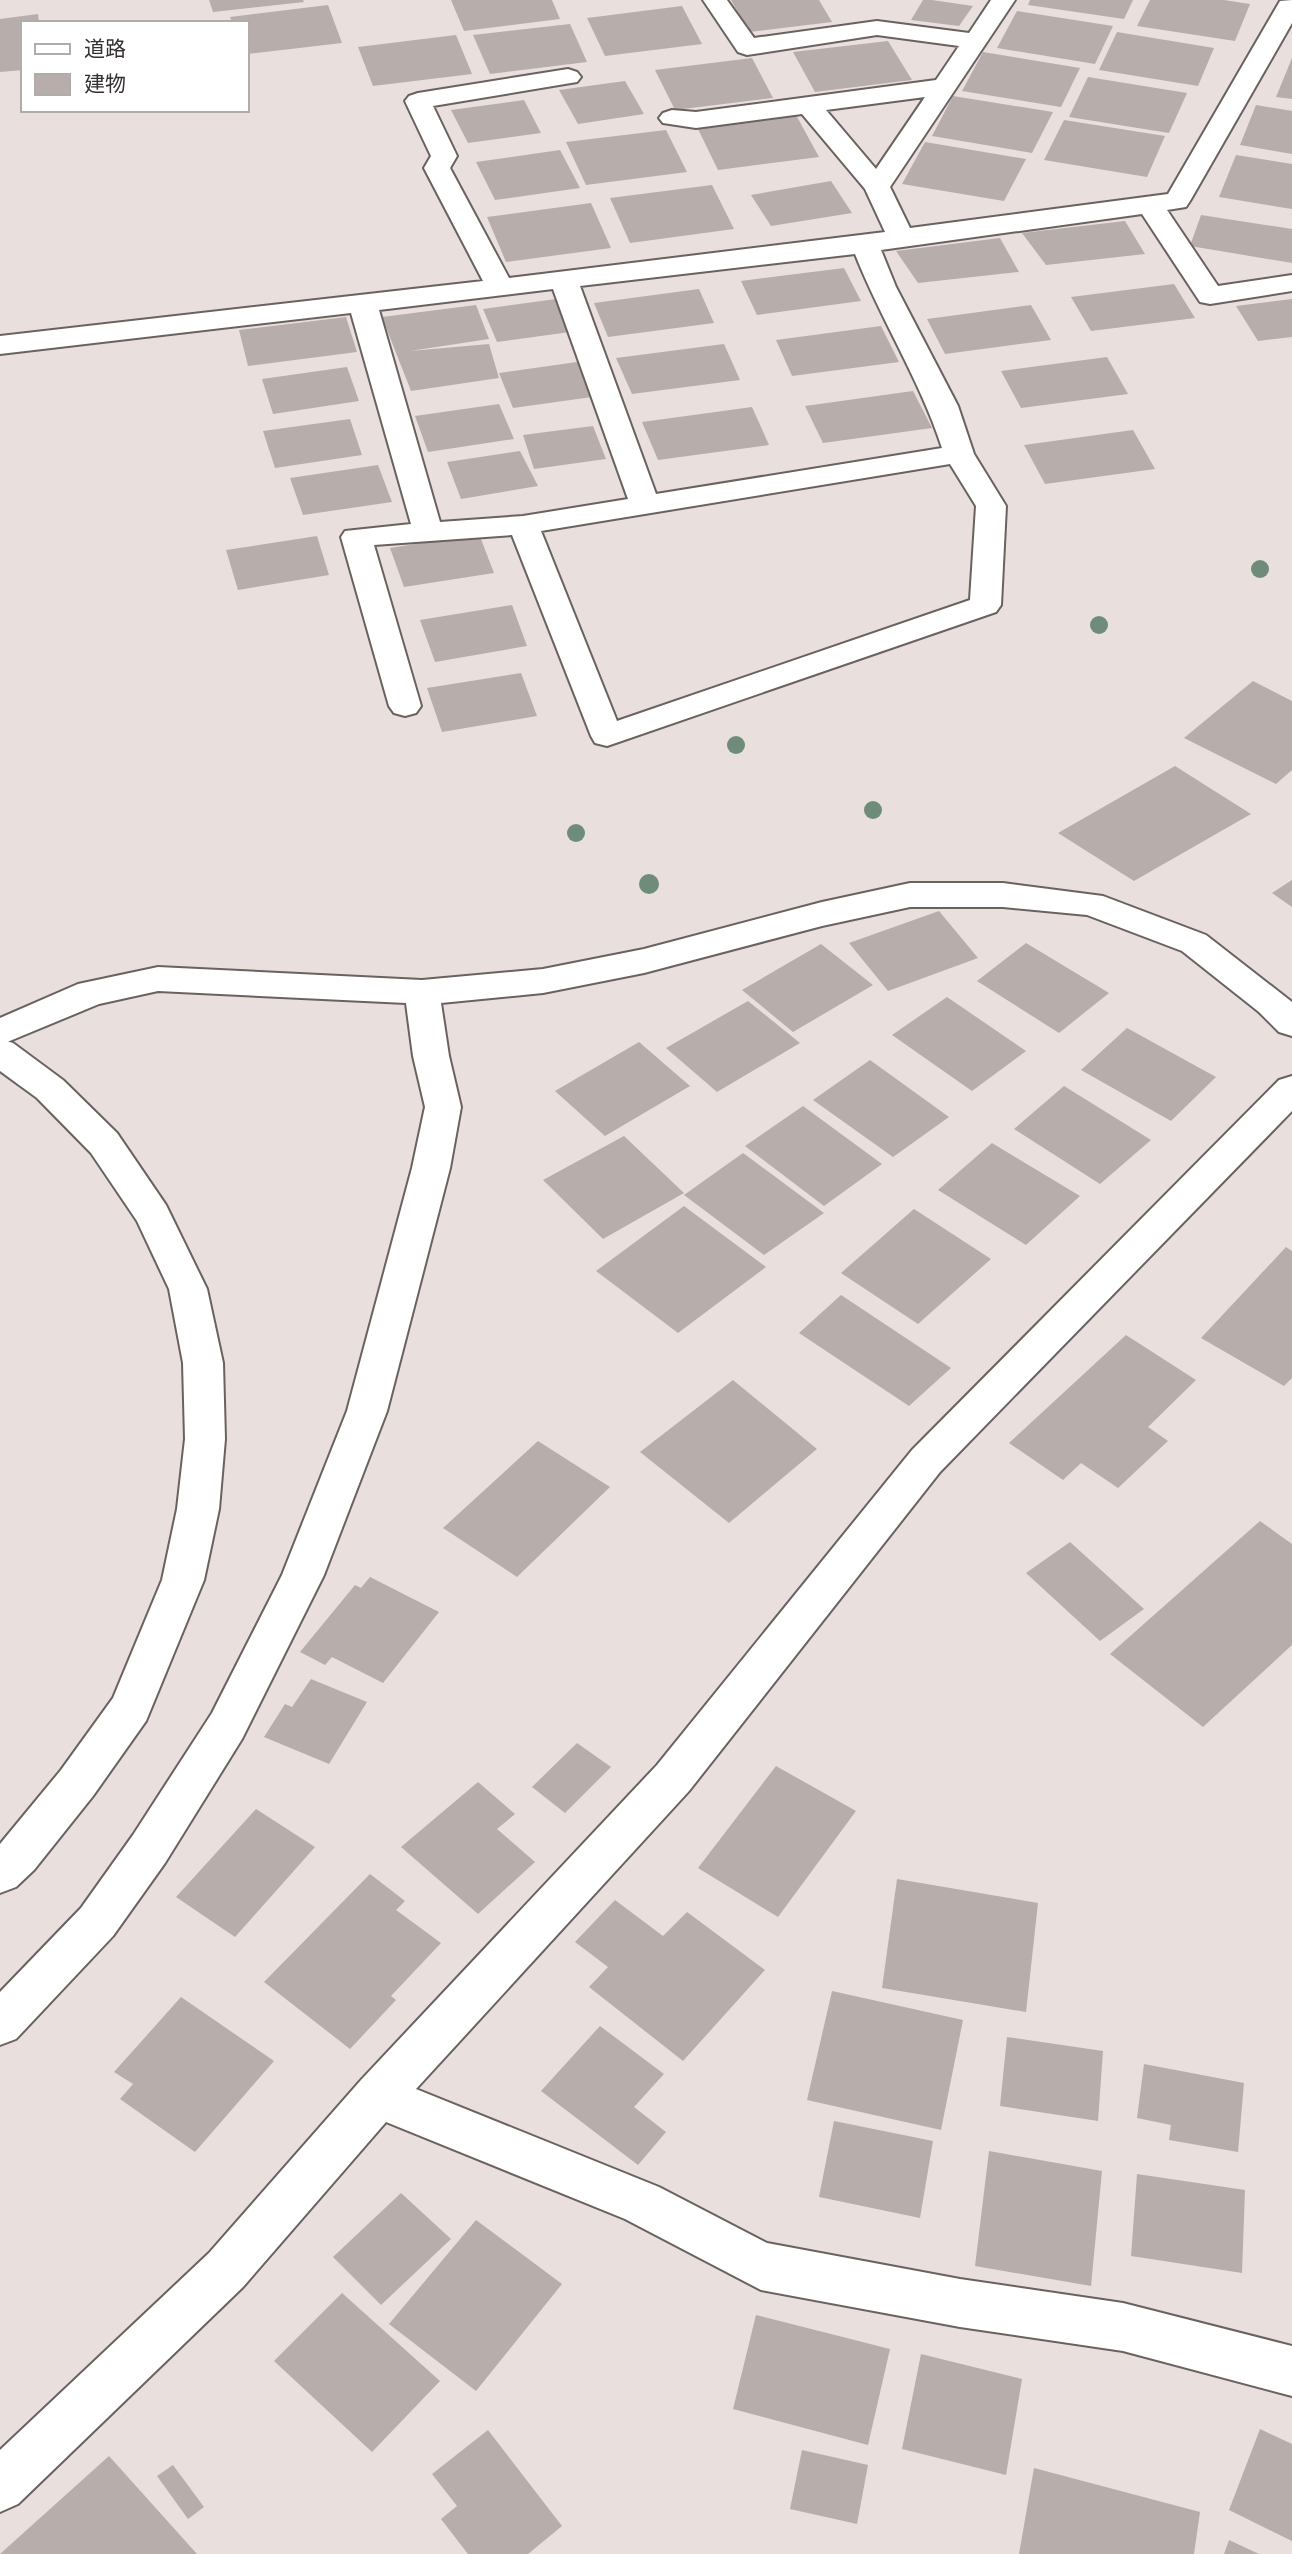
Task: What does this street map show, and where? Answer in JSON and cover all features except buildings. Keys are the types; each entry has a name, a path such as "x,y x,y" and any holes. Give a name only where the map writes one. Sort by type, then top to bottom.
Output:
{"street":[{"path":"715,0 747,47 877,28 975,41"},
{"path":"869,0 891,29"},
{"path":"877,187 1003,0"},
{"path":"0,345 865,245 901,237 1177,201 1292,2"},
{"path":"500,287 437,168 444,156 418,100 568,78"},
{"path":"672,118 696,120 944,87"},
{"path":"808,105 877,187 901,237"},
{"path":"1149,204 1210,296 1292,283"},
{"path":"523,525 607,736 985,605 991,506 959,454 943,406 882,287 865,245"},
{"path":"564,280 645,505"},
{"path":"363,304 428,532"},
{"path":"405,706 356,537 523,525 959,454"},
{"path":"0,1032 92,993 158,979 422,992 543,981 644,961 822,914 910,895 1003,895 1091,904 1195,943 1272,1003 1292,1023"},
{"path":"0,2024 97,1922 149,1849 227,1726 303,1575 367,1412 431,1168 443,1107 431,1056 422,992"},
{"path":"0,1052 50,1089 104,1143 153,1215 188,1289 203,1363 205,1439 198,1510 183,1580 131,1708 77,1783 18,1856 0,1873"},
{"path":"0,2486 226,2270 379,2096 673,1779 926,1461 1292,1089"},
{"path":"379,2096 642,2203 761,2266 960,2302 1123,2327 1292,2371"}]}
